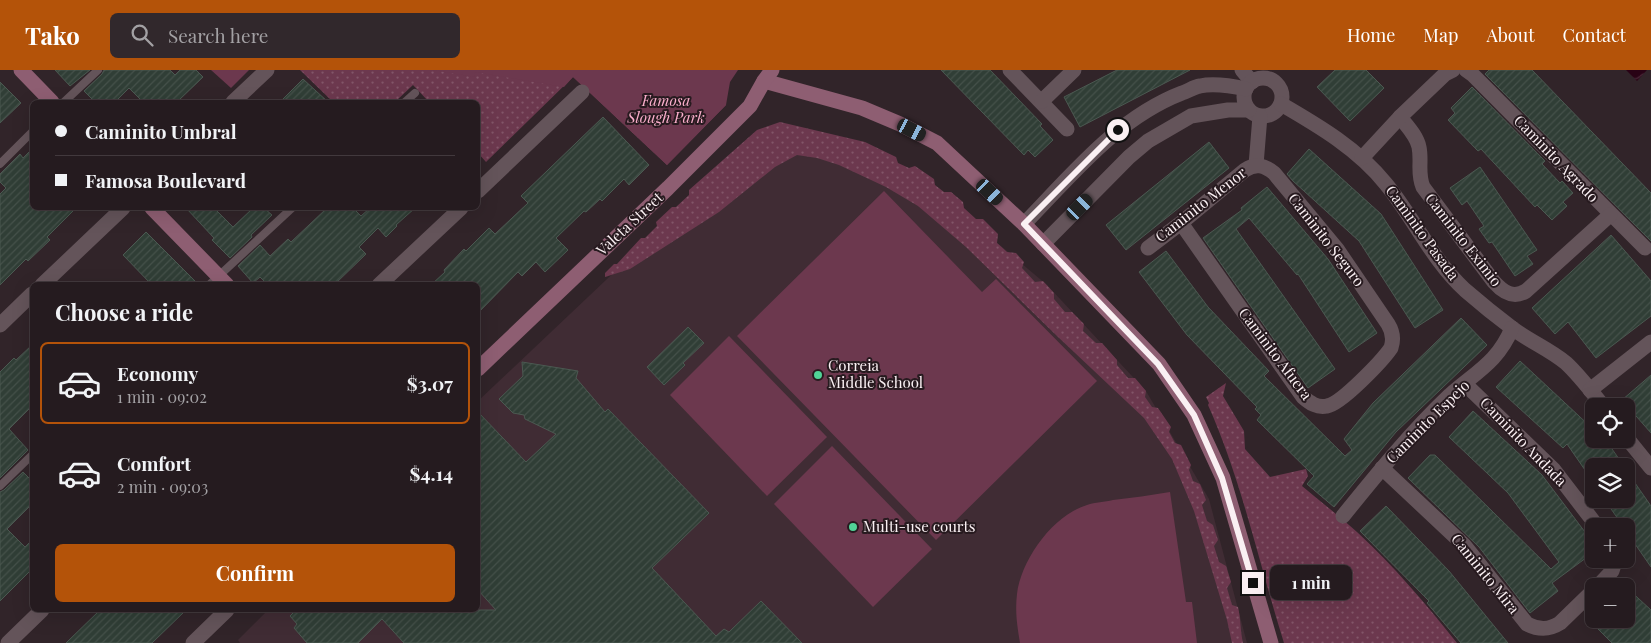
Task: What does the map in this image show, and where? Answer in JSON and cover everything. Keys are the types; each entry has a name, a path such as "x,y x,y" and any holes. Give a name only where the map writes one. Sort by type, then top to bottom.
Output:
{"street":[{"path":"21,70 50,100"},
{"path":"235,100 267,70"},
{"path":"1010,70 1067,129"},
{"path":"1042,101 1074,70"},
{"path":"1242,70 1249,86"},
{"path":"1362,158 1400,117 1445,74 1453,70"},
{"name":"Caminito Agrado","path":"1466,70 1474,75 1645,248"},
{"path":"768,75 862,108 900,124 937,143 1024,224 1158,364 1194,415 1222,478 1271,643"},
{"name":"Valeta Street","path":"480,367 668,188 750,106 768,75"},
{"path":"1043,244 1129,157 1154,137 1191,116 1228,110 1255,113 1272,114 1281,104 1282,92 1271,75 1257,79 1249,86 1244,98 1255,113 1256,165"},
{"path":"1024,224 1108,138 1146,110 1171,97 1200,86 1249,86"},
{"path":"480,189 582,92"},
{"name":"Caminito Pasada","path":"1281,104 1324,130 1362,158 1386,183 1412,219 1437,259 1464,289 1512,328 1565,362 1596,398"},
{"name":"Caminito Eximio","path":"1400,117 1419,144 1420,176 1423,187 1494,282 1509,294 1521,294 1526,291 1610,214"},
{"name":"Caminito Menor","path":"1148,248 1244,170 1256,165"},
{"name":"Caminito Seguro","path":"1256,165 1265,167 1274,174 1337,249 1388,324"},
{"path":"45,282 121,210"},
{"path":"154,210 218,282"},
{"path":"382,282 459,210"},
{"name":"Caminito Afuera","path":"1181,223 1303,396 1313,404 1325,407 1339,401 1387,353 1393,342 1391,329 1388,324"},
{"path":"0,325 30,296"},
{"name":"Caminito Espejo","path":"1343,516 1403,444 1451,395 1498,355 1512,328"},
{"path":"1590,390 1651,342"},
{"name":"Caminito Andada","path":"1465,384 1554,470 1591,518"},
{"path":"1635,448 1651,468"},
{"name":"Caminito Mira","path":"1382,468 1464,545 1527,624 1542,629 1554,627 1585,598"},
{"path":"1606,578 1613,568"},
{"path":"8,643 40,612"},
{"path":"193,643 225,612"}],"lane":[{"path":"66,100 98,70"},
{"path":"407,100 415,93"},
{"path":"0,164 30,134"},
{"path":"218,282 290,210"},
{"path":"0,486 30,457"}],"shaded area":[{"name":"Correia Middle School","path":"769,127 916,174 1047,285 1146,391 1209,499 1247,643 240,643 238,640 266,612 480,612 480,399"}],"green space":[{"path":"211,70 249,70 231,88"},
{"path":"300,70 637,70 715,90 726,105 667,165 573,77 486,162 480,155 480,100 427,100 413,85 397,100 331,100"},
{"name":"Famosa Slough Park","path":"433,70 738,70 730,82 726,105 667,165 573,77 564,87 475,72 474,77"},
{"path":"780,122 865,142 896,157 898,163 909,168 915,166 934,179 935,185 944,192 951,192 963,202 964,208 976,219 983,219 998,234 997,243 1007,252 1016,253 1024,262 1022,268 1035,282 1043,281 1054,293 1054,299 1065,312 1072,312 1084,324 1083,331 1096,343 1102,343 1117,360 1117,365 1128,378 1135,378 1146,391 1145,397 1152,407 1158,408 1171,427 1169,432 1175,443 1181,445 1191,465 1189,470 1193,481 1200,484 1206,500 1202,505 1207,521 1213,525 1218,540 1214,546 1219,562 1226,566 1231,582 1227,588 1232,605 1238,607 1243,643 1232,643 1227,620 1194,511 1172,459 1144,418 966,247 918,206 886,187 839,165 817,158 797,155 775,167 719,212 630,269 605,277 605,273 614,264 617,264 641,238 645,238 657,226 656,222 689,195 689,190 757,130"},
{"path":"884,191 982,292 996,279 1097,381 936,540 737,336"},
{"path":"729,336 827,437 767,496 670,395"},
{"path":"1226,383 1223,396 1244,431 1245,449 1270,477 1306,469 1308,476 1302,486 1357,532 1384,558 1457,643 1284,643 1231,463 1206,397"},
{"name":"Multi-use courts","path":"832,446 932,549 873,607 774,504"},
{"path":"1170,492 1186,602 1192,602 1197,643 1020,643 1016,606 1020,581 1032,554 1051,529 1074,510 1090,504"}],"water":[{"path":"1626,70 1647,70 1637,81"}],"building":[{"path":"55,70 90,70 70,86"},
{"path":"104,70 170,70 175,75 180,70 196,70 203,77 179,100 141,100 129,88 117,100 93,100 84,91"},
{"path":"941,70 990,70 1042,124 1040,126 1053,140 1035,157 1028,150 1024,155"},
{"path":"1117,70 1190,70 1080,127 1064,97"},
{"path":"1335,70 1366,70 1384,88 1350,121 1317,87"},
{"path":"1489,70 1532,70 1651,193 1651,241 1485,74"},
{"path":"303,79 326,100 282,100"},
{"path":"0,82 21,103 0,123"},
{"path":"1472,87 1545,161 1542,164 1560,183 1562,181 1573,193 1563,202 1567,206 1552,220 1537,205 1535,207 1481,149 1478,151 1448,120 1455,113 1451,108"},
{"path":"603,117 649,165 629,185 624,179 602,201 600,199 586,212 584,211 556,238 568,250 545,272 536,262 522,276 518,272 480,311 480,282 434,282 464,249 466,251 489,228 495,234 528,203 521,196"},
{"path":"1209,142 1229,168 1126,250 1106,225"},
{"path":"1309,149 1381,214 1443,310 1415,328 1359,241 1287,174"},
{"path":"30,151 30,210 74,210 47,237 50,240 28,261 26,259 0,285 0,194 6,188 0,182 0,174 20,154 23,158"},
{"path":"1480,167 1537,250 1527,256 1533,264 1515,276 1492,242 1489,243 1479,229 1484,226 1467,201 1462,205 1450,188"},
{"path":"1267,187 1328,259 1377,333 1349,352 1298,274 1249,218 1236,229 1335,369 1308,388 1203,238 1242,210 1241,208"},
{"path":"188,210 216,210 233,227 251,210 266,210 272,215 230,258 212,240 214,238"},
{"path":"325,210 355,210 361,216 368,210 413,210 386,237 378,228 359,247 366,254 337,282 265,282 260,277 252,282 238,266 260,245 270,256 288,239 291,242"},
{"path":"146,232 196,282 149,282 123,255"},
{"path":"1611,235 1651,281 1651,316 1596,358 1568,322 1555,334 1532,308"},
{"path":"1166,251 1208,307 1269,371 1264,376 1345,456 1352,450 1344,439 1373,403 1461,318 1487,345 1396,432 1334,507 1307,484 1314,476 1257,420 1261,415 1255,409 1257,407 1187,335 1139,272"},
{"path":"688,327 704,343 664,385 647,367"},
{"path":"30,347 30,408 9,429 28,450 0,478 0,372 14,358 16,360"},
{"path":"1520,361 1585,422 1585,448 1611,448 1618,458 1585,458 1585,470 1567,444 1563,448 1496,387"},
{"path":"522,362 578,371 576,378 605,412 608,409 709,513 652,568 716,636 724,629 729,632 761,601 802,643 404,643 382,619 358,643 307,643 294,628 297,624 290,616 294,612 480,612 480,610 496,610 480,592 480,414 526,462 556,434 525,419 524,415 513,413 499,399 523,376"},
{"path":"1651,375 1651,433 1635,415 1635,398 1624,398"},
{"path":"1473,411 1542,475 1585,532 1585,559 1552,583 1558,591 1530,613 1479,547 1408,478 1430,455 1435,455 1551,569 1559,562 1508,493 1449,437"},
{"path":"23,472 30,479 30,506 7,529 25,547 30,542 30,571 0,601 0,492"},
{"path":"1635,483 1651,506 1651,567 1635,544 1635,518 1617,518 1610,508 1635,508"},
{"path":"1386,506 1449,571 1508,643 1461,643 1427,603 1429,601 1360,531"},
{"path":"1635,595 1651,610 1651,643 1612,643 1597,628 1635,628"},
{"path":"98,612 184,612 152,643 66,643"}],"place":[{"name":"Correia Middle School","path":"818,375"},
{"name":"Multi-use courts","path":"853,527"}],"route":[{"path":"1118,130 1024,224 1158,364 1194,415 1222,478 1253,583"}]}
